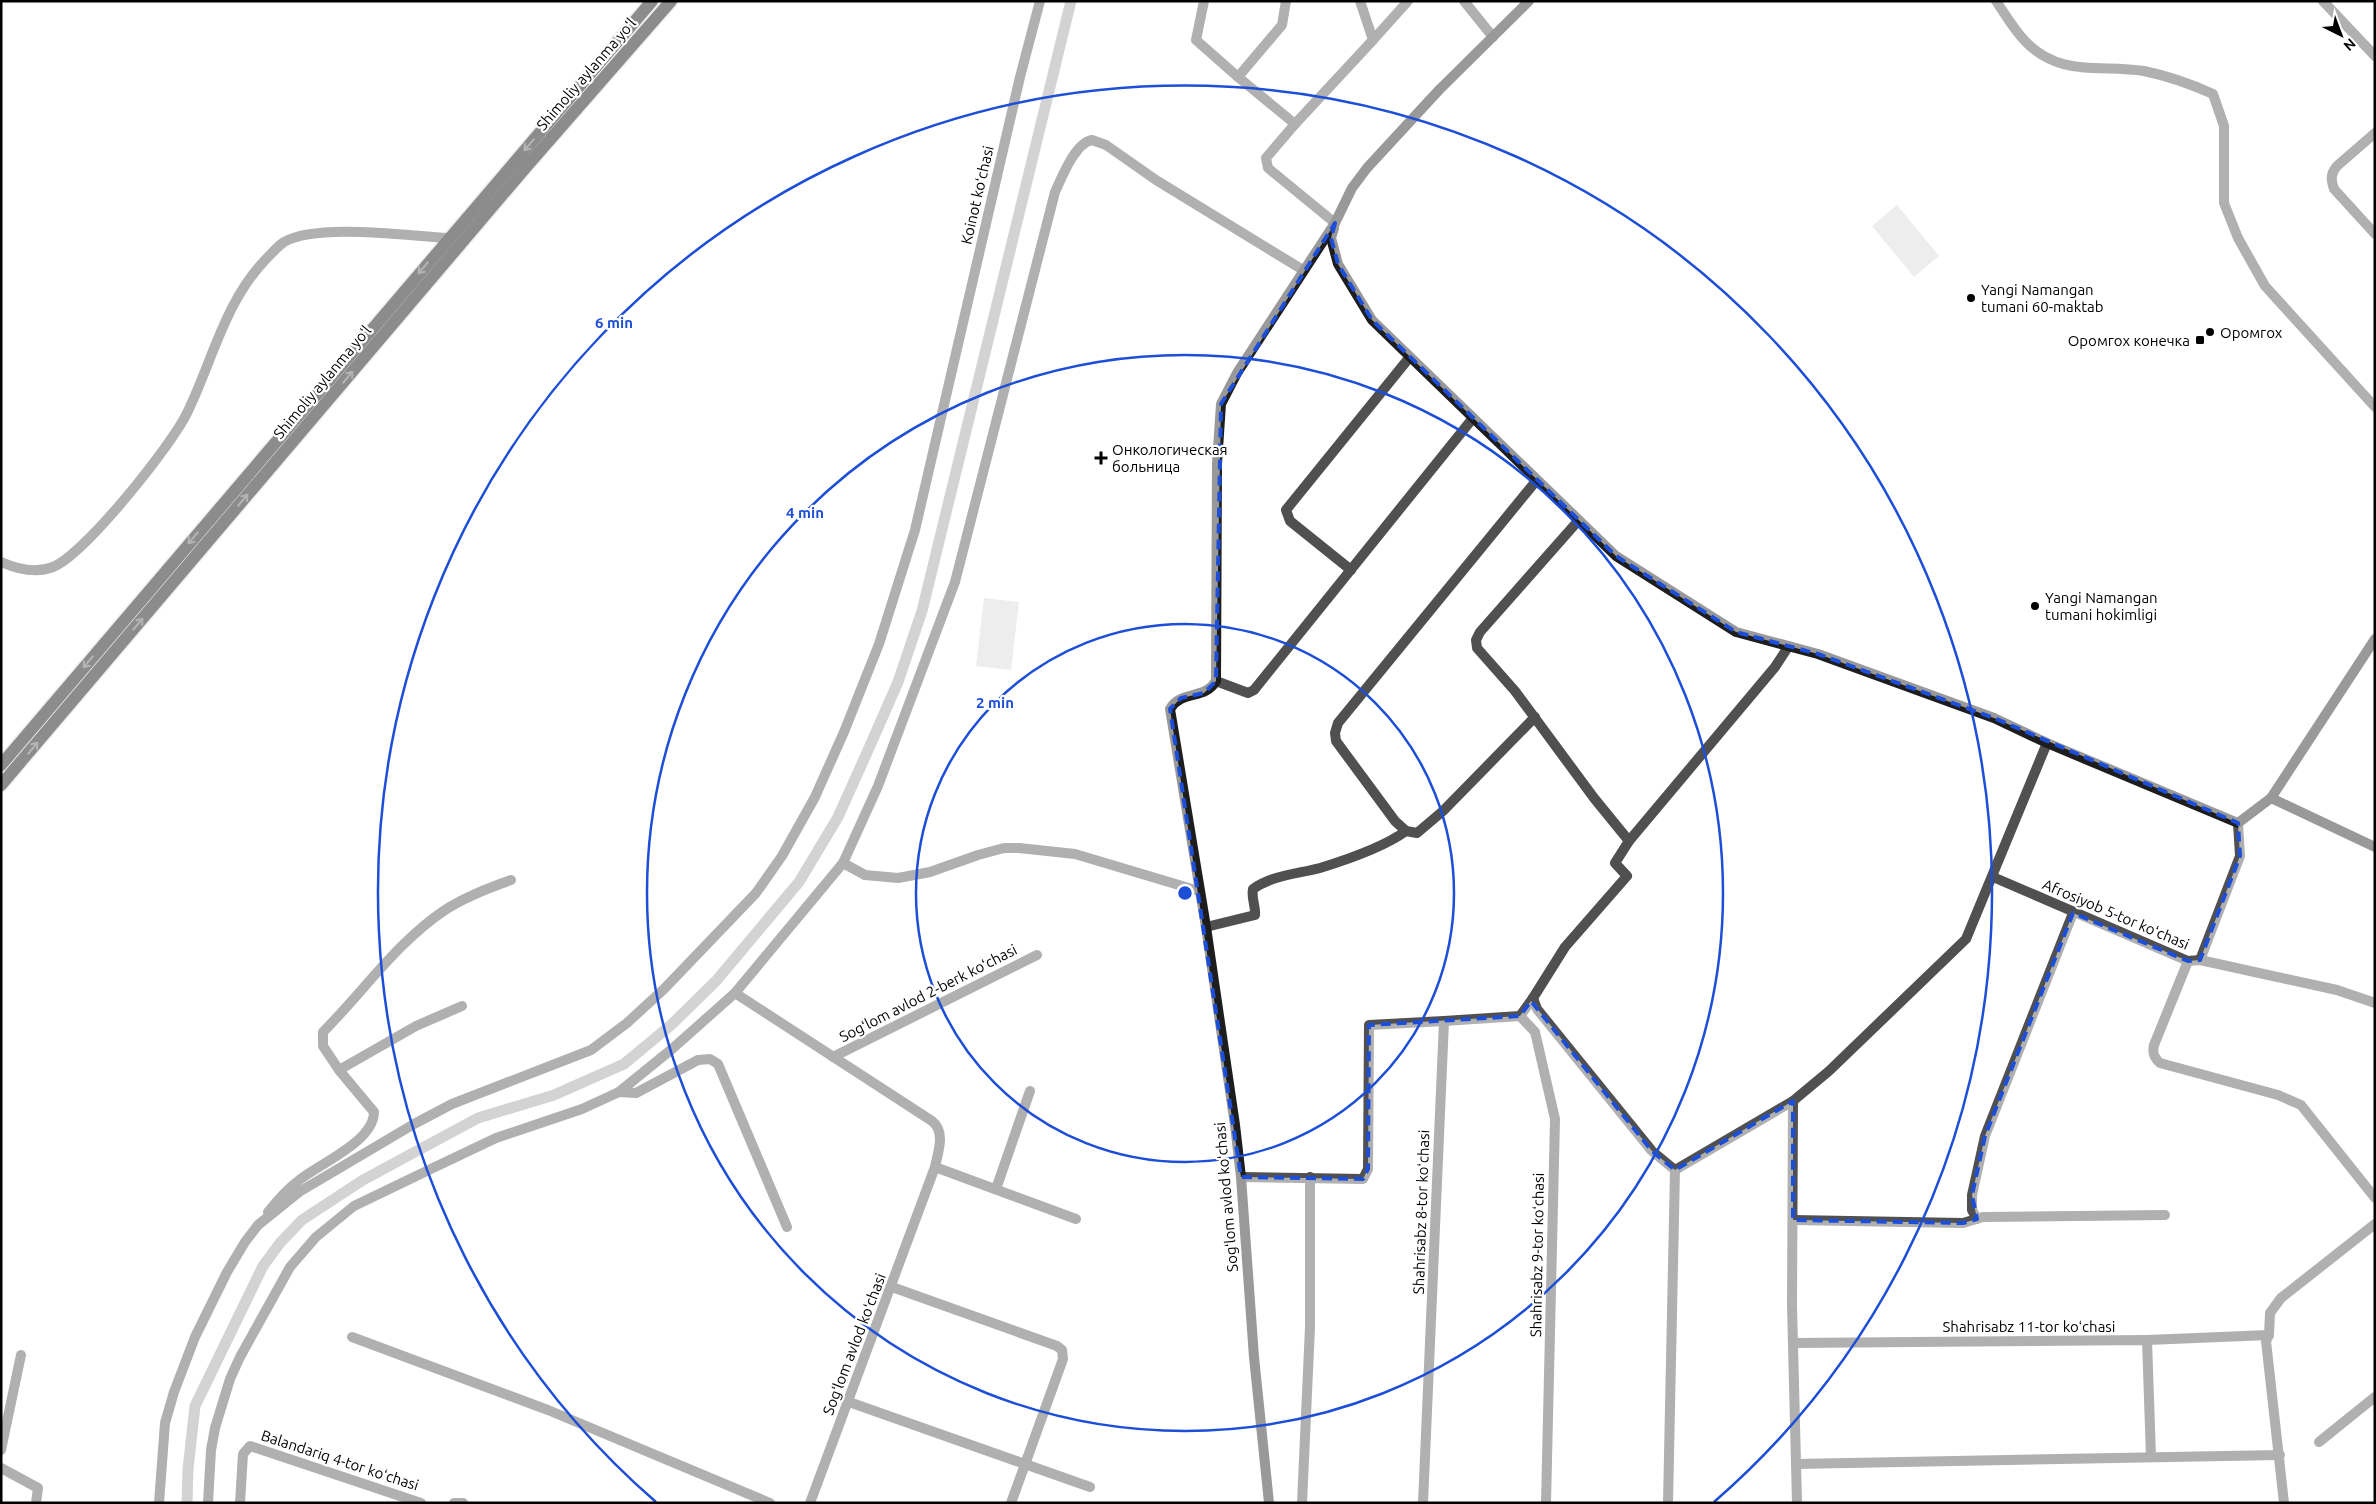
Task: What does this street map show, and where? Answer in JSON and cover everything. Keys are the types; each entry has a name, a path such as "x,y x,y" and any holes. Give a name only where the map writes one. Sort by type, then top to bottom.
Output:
{"main road":[{"name":"Shimoliy aylanma yoʻl","path":"1,765 448,238 652,1"},
{"name":"Shimoliy aylanma yoʻl","path":"1,786 526,166 671,1"},
{"path":"155,583 165,592"}],"street":[{"name":"Koinot koʻchasi","path":"258,1224 299,1192 437,1112 591,1050 627,1023 664,989 756,893 782,856 815,797 879,644 915,530 1020,77 1040,1"},
{"path":"1204,1 1196,40 1295,124"},
{"path":"1238,77 1282,25 1286,1"},
{"path":"1360,1 1373,40"},
{"path":"1335,222 1275,174 1266,164 1268,154 1408,1"},
{"path":"1464,1 1493,37"},
{"path":"1473,418 1254,690 1248,693 1216,681 1217,464 1221,404 1237,373 1335,222 1352,188 1387,144 1529,1"},
{"path":"1996,1 2026,42 2050,60 2076,68 2143,71 2189,83 2214,94 2224,126 2224,203 2238,238 2265,286 2375,407"},
{"path":"2323,1 2375,56"},
{"path":"2375,133 2337,166 2332,172 2331,181 2334,189 2375,234"},
{"path":"208,1503 211,1450 222,1401 230,1379 290,1267 316,1237 354,1206 435,1167 496,1138 582,1109 619,1092 672,1049 735,993 843,862 878,786 954,582 1051,206 1065,170 1082,144 1092,140 1106,145 1156,180 1303,270"},
{"path":"1335,222 1331,238 1338,264 1372,320 1536,482 1616,556 1736,632 1818,654 1994,718 2047,744 2238,823"},
{"path":"1,562 28,570 53,567 68,558 122,501 171,440 188,412 211,354 239,295 256,270 282,243 316,232 448,238"},
{"path":"1351,570 1290,521 1286,510 1409,358"},
{"path":"1535,717 1427,826 1417,833 1406,831 1394,821 1339,747 1335,733 1338,723 1536,482"},
{"path":"1578,521 1495,614 1476,640 1480,653 1515,691 1594,798 1629,841"},
{"path":"2238,823 2271,798 2375,639"},
{"path":"1241,1176 1359,1180 1367,1175 1370,1071 1368,1025 1520,1016 1565,947 1627,876 1615,862 1629,841 1775,668 1788,647"},
{"name":"Sogʻlom avlod koʻchasi","path":"1216,681 1212,688 1204,693 1181,698 1174,702 1170,709 1206,926 1241,1176 1254,1357 1269,1503"},
{"path":"1675,1170 1793,1101 1829,1071 1966,939 2047,744"},
{"path":"2271,798 2375,847"},
{"path":"2200,960 2240,856 2238,823"},
{"path":"1206,926 1255,915 1256,909 1252,897 1253,889 1264,882 1321,868 1394,839 1406,831"},
{"path":"843,862 865,875 898,878 930,872 1004,848 1018,848 1075,854 1199,891"},
{"name":"Afrosiyob 5-tor koʻchasi","path":"1993,877 2188,961 2200,960 2338,990 2375,1003"},
{"path":"159,1503 165,1423 174,1392 195,1337 244,1242 280,1196 298,1180 342,1152 366,1133 371,1126 374,1112 322,1046 323,1032 423,926 445,910 480,891 511,880"},
{"path":"1976,1218 1972,1210 1972,1195 1985,1136 2073,913"},
{"name":"Sogʻlom avlod 2-berk koʻchasi","path":"833,1057 1037,955"},
{"path":"2188,961 2154,1045 2155,1059 2160,1063 2278,1095 2300,1105 2375,1198"},
{"name":"Sogʻlom avlod koʻchasi","path":"735,993 937,1125 940,1141 935,1167 892,1287 810,1503"},
{"path":"1533,998 1537,1009 1652,1152 1675,1170"},
{"path":"339,1070 416,1026 462,1006"},
{"name":"Shahrisabz 9-tor koʻchasi","path":"1520,1016 1535,1032 1555,1119 1546,1503"},
{"name":"Shahrisabz 8-tor koʻchasi","path":"1424,1503 1444,1021"},
{"path":"619,1092 636,1093 698,1060 710,1059 718,1064 787,1227"},
{"path":"996,1188 1030,1091"},
{"path":"1793,1101 1792,1305 1797,1503"},
{"path":"935,1167 1076,1219"},
{"path":"1668,1503 1675,1170"},
{"path":"1302,1503 1310,1327 1310,1177"},
{"path":"1793,1220 1963,1223 1982,1217 2165,1215"},
{"path":"2284,1503 2266,1340 2269,1336 2270,1313 2281,1298 2375,1224"},
{"path":"892,1287 1057,1346 1062,1350 1063,1359 1011,1503"},
{"path":"352,1336 548,1410 770,1503"},
{"name":"Shahrisabz 11-tor koʻchasi","path":"1794,1343 2147,1340 2269,1336"},
{"path":"2147,1340 2151,1457"},
{"path":"1,1450 21,1355"},
{"path":"2319,1442 2375,1397"},
{"path":"849,1402 1090,1487"},
{"name":"Balandariq 4-tor koʻchasi","path":"240,1503 243,1454 250,1446 421,1503"},
{"path":"1796,1464 2280,1455"},
{"path":"1,1468 38,1488 36,1503"},
{"path":"454,1503 463,1503"}],"highlighted area":[{"path":"1335,223 1331,238 1338,264 1372,320 1616,556 1736,632 1818,654 1994,718 2238,823 2240,856 2200,960 2188,961 2073,913 1985,1136 1972,1195 1977,1219 1963,1223 1793,1220 1793,1101 1675,1170 1652,1151 1531,1001 1520,1016 1369,1025 1368,1169 1363,1179 1241,1177 1170,709 1181,698 1204,693 1216,681 1221,404"}],"shaded area":[{"path":"1897,205 1939,256 1914,277 1872,226"},
{"path":"984,598 1019,602 1011,670 976,666"}],"waterway":[{"path":"187,1503 188,1469 195,1406 263,1266 280,1243 302,1220 363,1180 478,1118 554,1095 624,1064 671,1025 716,981 799,882 838,817 898,682 922,611 1071,1"}],"place":[{"name":"Yangi Namangan tumani 60-maktab","path":"1971,298"},
{"name":"Оромгох","path":"2210,332"},
{"name":"Оромгох конечка","path":"2200,340"},
{"name":"Онкологическая больница","path":"1101,458"},
{"name":"Yangi Namangan tumani hokimligi","path":"2035,606"}]}
